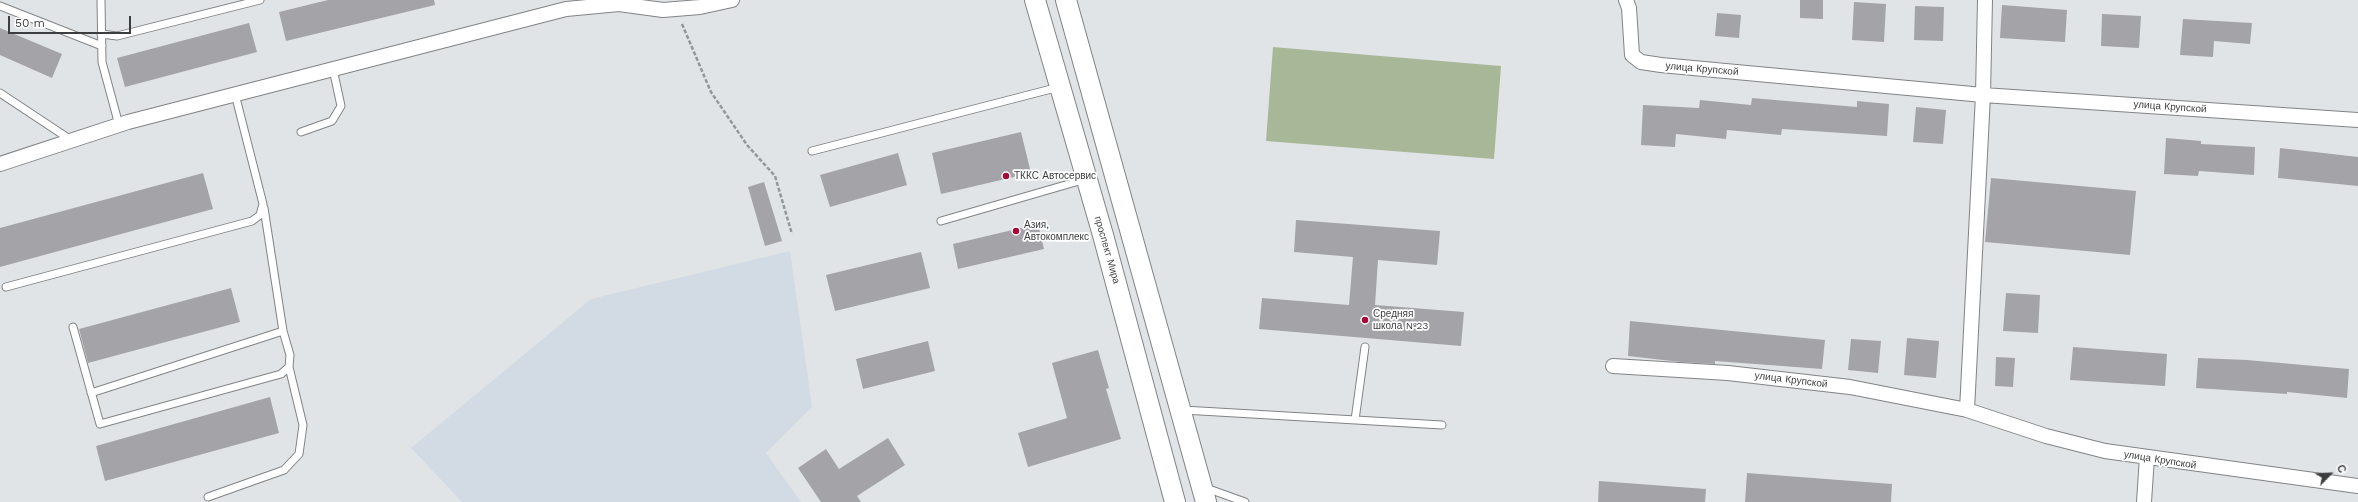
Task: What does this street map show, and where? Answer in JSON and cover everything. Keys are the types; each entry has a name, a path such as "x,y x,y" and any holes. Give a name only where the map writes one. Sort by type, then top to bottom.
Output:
{"main road":[{"name":"проспект Мира","path":"1035,0 1175,502"},
{"path":"1066,0 1204,494"}],"street":[{"path":"0,164 119,124 566,8 619,4 663,10 700,7 732,0"},
{"name":"улица Крупской","path":"1626,0 1630,8 1632,55 1641,62 1983,95 2358,120"},
{"path":"1966,410 1983,95 1985,0"},
{"name":"улица Крупской","path":"1613,366 1728,372 1850,387 1966,410 2060,440 2105,451 2358,486"},
{"path":"2144,502 2147,457"}],"lane":[{"path":"101,0 102,62 119,124"},
{"path":"101,34 117,36 260,0"},
{"path":"0,6 102,46"},
{"path":"301,132 332,121 341,106 333,69"},
{"path":"812,151 1060,86"},
{"path":"0,93 71,140"},
{"path":"208,497 284,470 299,454 303,425 289,367 290,355 283,331 263,204 235,94"},
{"path":"941,220 1086,179"},
{"path":"6,287 252,221 260,215 263,204"},
{"path":"73,327 100,424 281,374 289,367"},
{"path":"91,393 283,331"},
{"path":"1355,420 1365,347"},
{"path":"1181,410 1442,425"},
{"path":"1204,494 1245,502"}],"path":[{"path":"676,8 712,92 747,145 775,176 792,234"}],"shaded area":[{"path":"790,251 812,407 766,453 801,502 462,502 411,448 591,299"}],"green space":[{"path":"1273,47 1501,66 1494,159 1266,141"}],"building":[{"path":"328,0 434,0 435,5 286,41 279,12"},
{"path":"1800,0 1823,0 1823,19 1800,18"},
{"path":"1854,2 1886,4 1884,42 1852,40"},
{"path":"2002,5 2067,10 2065,42 2000,38"},
{"path":"1915,6 1944,7 1943,41 1914,40"},
{"path":"1717,13 1741,15 1739,38 1715,36"},
{"path":"2102,14 2141,16 2139,48 2101,46"},
{"path":"2183,19 2252,23 2250,44 2214,41 2213,57 2180,55"},
{"path":"249,23 257,52 125,87 117,58"},
{"path":"0,28 62,54 52,78 0,55"},
{"path":"1752,98 1857,107 1857,101 1889,104 1887,136 1782,129 1781,135 1727,130 1726,139 1676,134 1675,147 1641,145 1643,105 1699,108 1700,100 1751,105"},
{"path":"1916,107 1946,110 1943,144 1913,142"},
{"path":"1021,132 1031,173 941,194 932,153"},
{"path":"2166,138 2201,141 2201,144 2255,147 2254,175 2199,171 2198,176 2164,174"},
{"path":"2280,148 2358,157 2358,186 2278,178"},
{"path":"898,153 907,185 830,207 820,175"},
{"path":"203,173 213,209 0,267 0,228"},
{"path":"1991,178 2136,191 2130,255 1985,242"},
{"path":"764,182 782,241 765,246 748,187"},
{"path":"1296,220 1440,231 1437,265 1378,260 1375,305 1464,312 1461,346 1259,329 1262,298 1349,305 1353,257 1294,252"},
{"path":"1038,224 1044,249 958,269 953,244"},
{"path":"921,252 930,288 835,311 826,275"},
{"path":"231,288 240,322 88,363 79,329"},
{"path":"2006,293 2040,295 2038,333 2003,331"},
{"path":"1630,321 1825,340 1822,369 1715,361 1715,364 1681,362 1628,356"},
{"path":"1907,338 1939,341 1936,378 1904,375"},
{"path":"1851,339 1881,341 1878,373 1848,370"},
{"path":"928,341 935,371 863,389 856,359"},
{"path":"2073,347 2167,354 2165,386 2070,380"},
{"path":"1098,350 1109,388 1106,389 1121,439 1028,467 1018,433 1067,418 1052,363"},
{"path":"1996,357 2015,358 2013,387 1995,386"},
{"path":"2198,358 2247,360 2349,369 2347,398 2287,392 2287,394 2196,388"},
{"path":"270,397 279,433 105,481 96,446"},
{"path":"888,438 905,465 857,496 861,502 821,502 798,468 826,449 839,469"},
{"path":"1747,473 1892,484 1891,502 1745,502"},
{"path":"1599,481 1706,489 1705,502 1598,502"}],"place":[{"name":"ТККС Автосервис","path":"1006,176"},
{"name":"Азия, Автокомплекс","path":"1016,231"},
{"name":"Средняя школа №23","path":"1365,320"}]}
